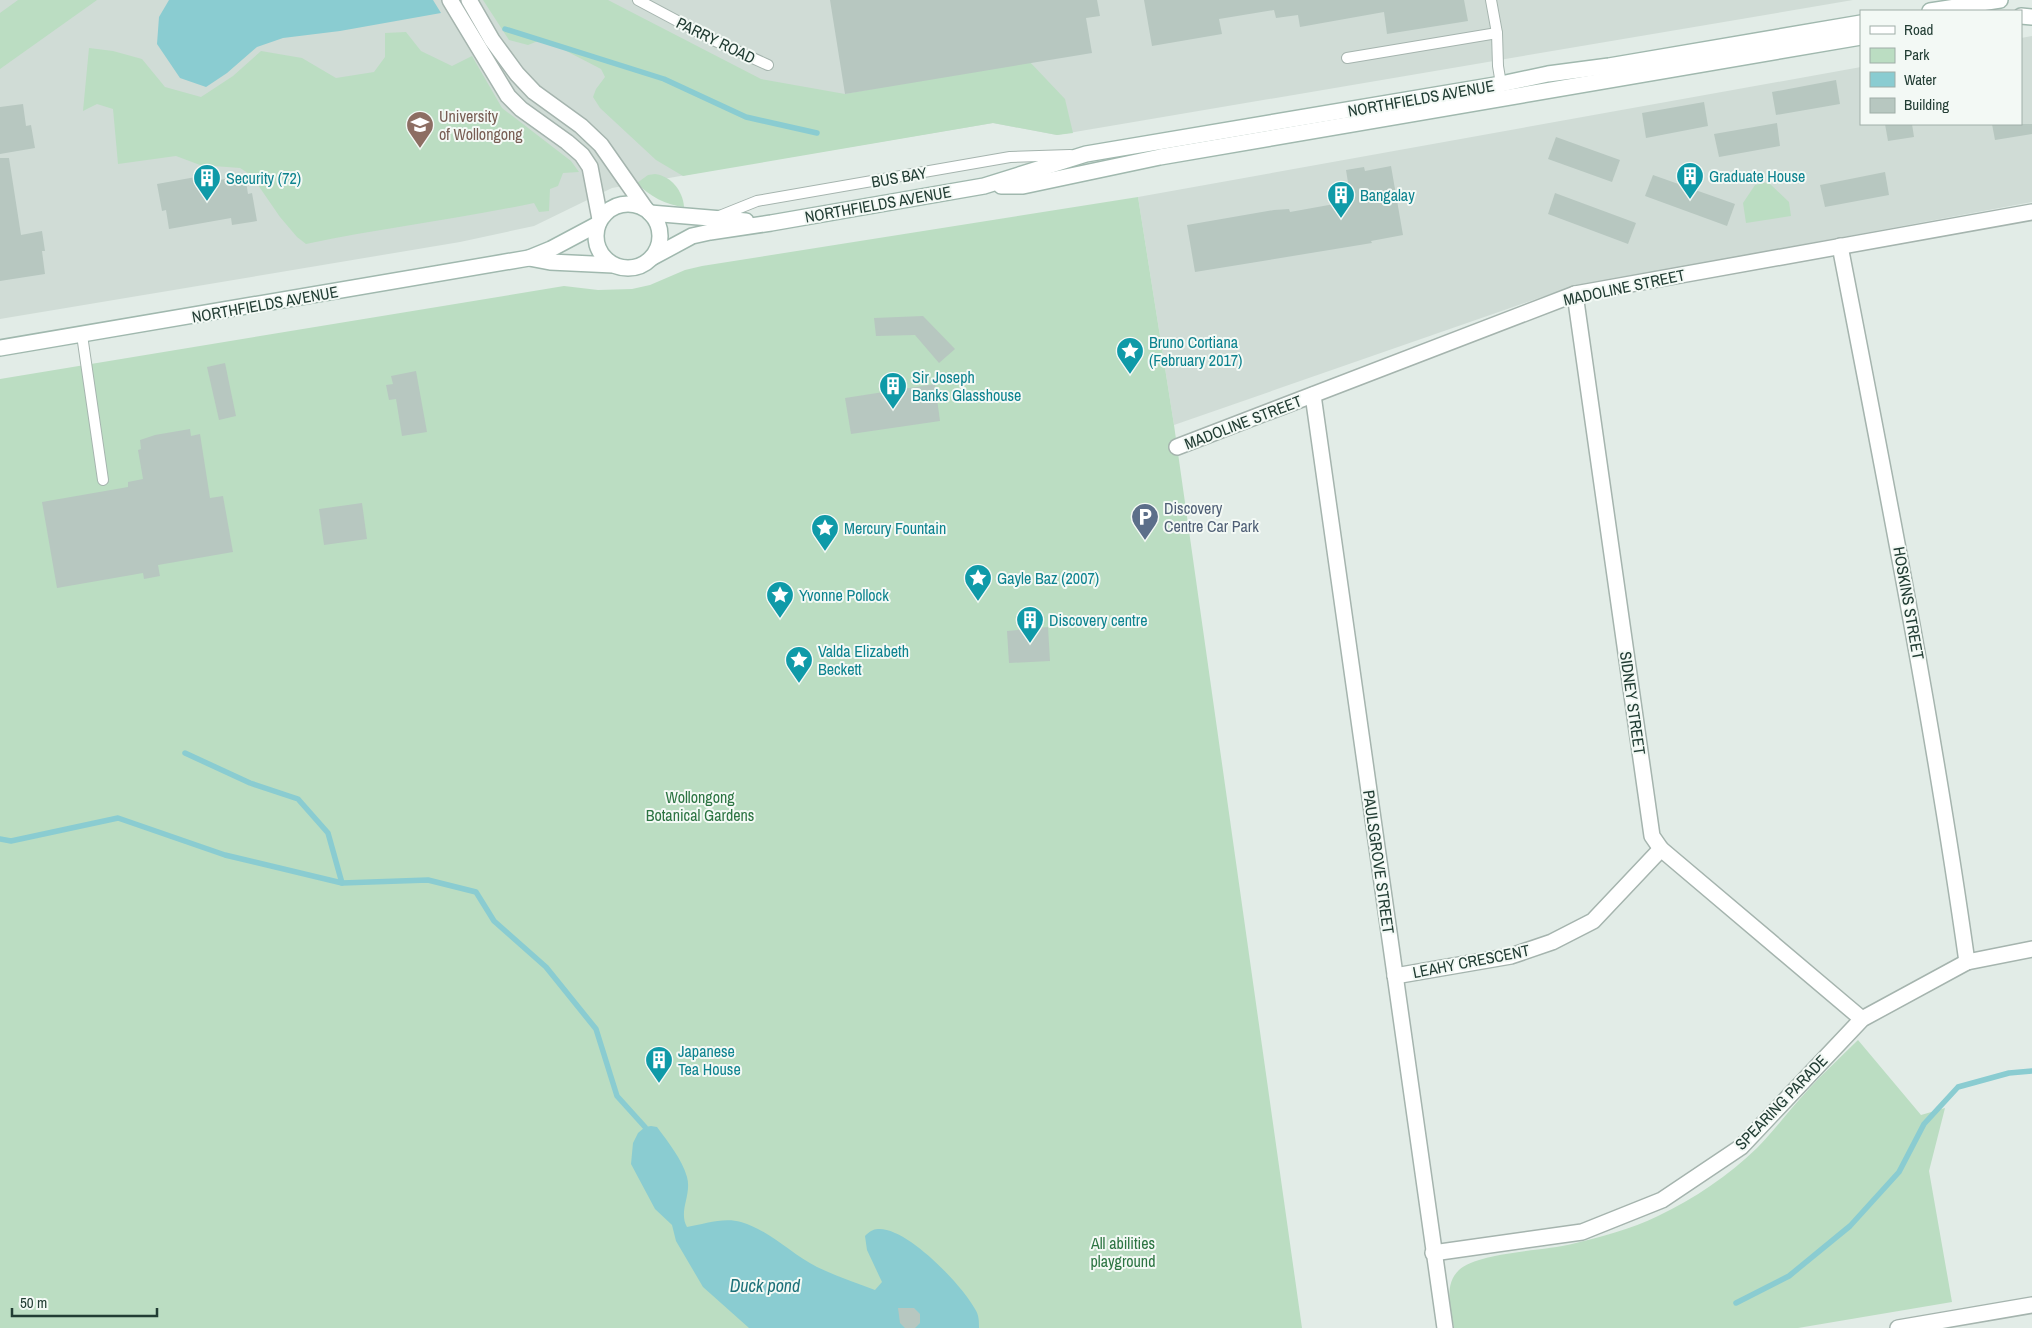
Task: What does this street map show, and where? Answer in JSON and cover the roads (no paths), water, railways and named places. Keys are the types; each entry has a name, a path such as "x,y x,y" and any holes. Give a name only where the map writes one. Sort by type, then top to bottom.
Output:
{"street":[{"path":"450,0 508,96 521,109 582,155 590,167 599,221"},
{"path":"469,0 492,40 511,67 534,92 581,126 601,146 659,226 660,242 653,257 630,268 613,265 601,255 597,247 595,231 599,221 612,208 620,204 637,205 647,210"},
{"path":"1936,10 2000,0"},
{"name":"NORTHFIELDS AVENUE","path":"653,257 692,236 984,186 1086,154 1501,84 1548,74 1609,66 1860,23"},
{"name":"NORTHFIELDS AVENUE","path":"984,186 1023,186 1170,155 1860,37"},
{"name":"NORTHFIELDS AVENUE","path":"647,210 771,223"},
{"name":"MADOLINE STREET","path":"1177,447 1574,294 2032,212"},
{"name":"NORTHFIELDS AVENUE","path":"0,348 530,258 551,249 599,221"},
{"name":"HOSKINS STREET","path":"1840,246 1911,611 1952,854 1967,962"},
{"name":"NORTHFIELDS AVENUE","path":"530,258 550,262 613,265"},
{"name":"SIDNEY STREET","path":"1574,294 1652,836 1661,849 1862,1019"},
{"name":"PAULSGROVE STREET","path":"1313,395 1445,1328"},
{"name":"LEAHY CRESCENT","path":"1395,976 1511,956 1552,942 1593,921 1661,849"},
{"name":"SPEARING PARADE","path":"1433,1253 1582,1232 1662,1200 1741,1147 1862,1019 1967,962 2032,949"},
{"path":"1898,1328 2032,1304"}],"lane":[{"name":"PARRY ROAD","path":"638,0 713,40 768,65"},
{"path":"1491,0 1497,33 1498,66 1501,84"},
{"path":"1347,58 1497,33"},
{"name":"BUS BAY","path":"715,218 756,201 1010,158 1086,154"},
{"path":"82,334 103,480"}],"water":[{"path":"169,0 433,0 441,13 340,31 283,38 257,47 227,73 206,87 180,78 157,44 159,17"},
{"name":"Duck pond","path":"645,1127 657,1127 685,1170 688,1190 684,1215 687,1227 728,1220 741,1222 770,1236 817,1267 875,1290 882,1282 867,1250 865,1236 876,1229 890,1231 904,1237 918,1247 958,1286 975,1309 979,1320 979,1328 749,1328 703,1287 676,1241 672,1225 655,1209 631,1164 633,1143 638,1133"}],"waterway":[{"path":"505,29 664,79 746,117 817,133"},
{"path":"185,753 250,783 298,799 328,833 342,883"},
{"path":"0,839 11,841 118,818 225,855 342,883 428,880 476,892 494,921 546,967 596,1029 617,1096 645,1127"},
{"path":"1736,1303 1789,1276 1850,1226 1899,1172 1924,1124 1958,1087 2009,1073 2032,1071"}],"place":[{"name":"University of Wollongong","path":"420,149"},
{"name":"Graduate House","path":"1690,200"},
{"name":"Security (72)","path":"207,202"},
{"name":"Bangalay","path":"1341,219"},
{"name":"Bruno Cortiana (February 2017)","path":"1130,375"},
{"name":"Sir Joseph Banks Glasshouse","path":"893,410"},
{"name":"Discovery Centre Car Park","path":"1145,541"},
{"name":"Mercury Fountain","path":"825,552"},
{"name":"Gayle Baz (2007)","path":"978,602"},
{"name":"Yvonne Pollock","path":"780,619"},
{"name":"Discovery centre","path":"1030,644"},
{"name":"Valda Elizabeth Beckett","path":"799,684"},
{"name":"Japanese Tea House","path":"659,1084"}],"park label":[{"name":"Wollongong Botanical Gardens","path":"700,806"},
{"name":"All abilities playground","path":"1123,1252"}]}
